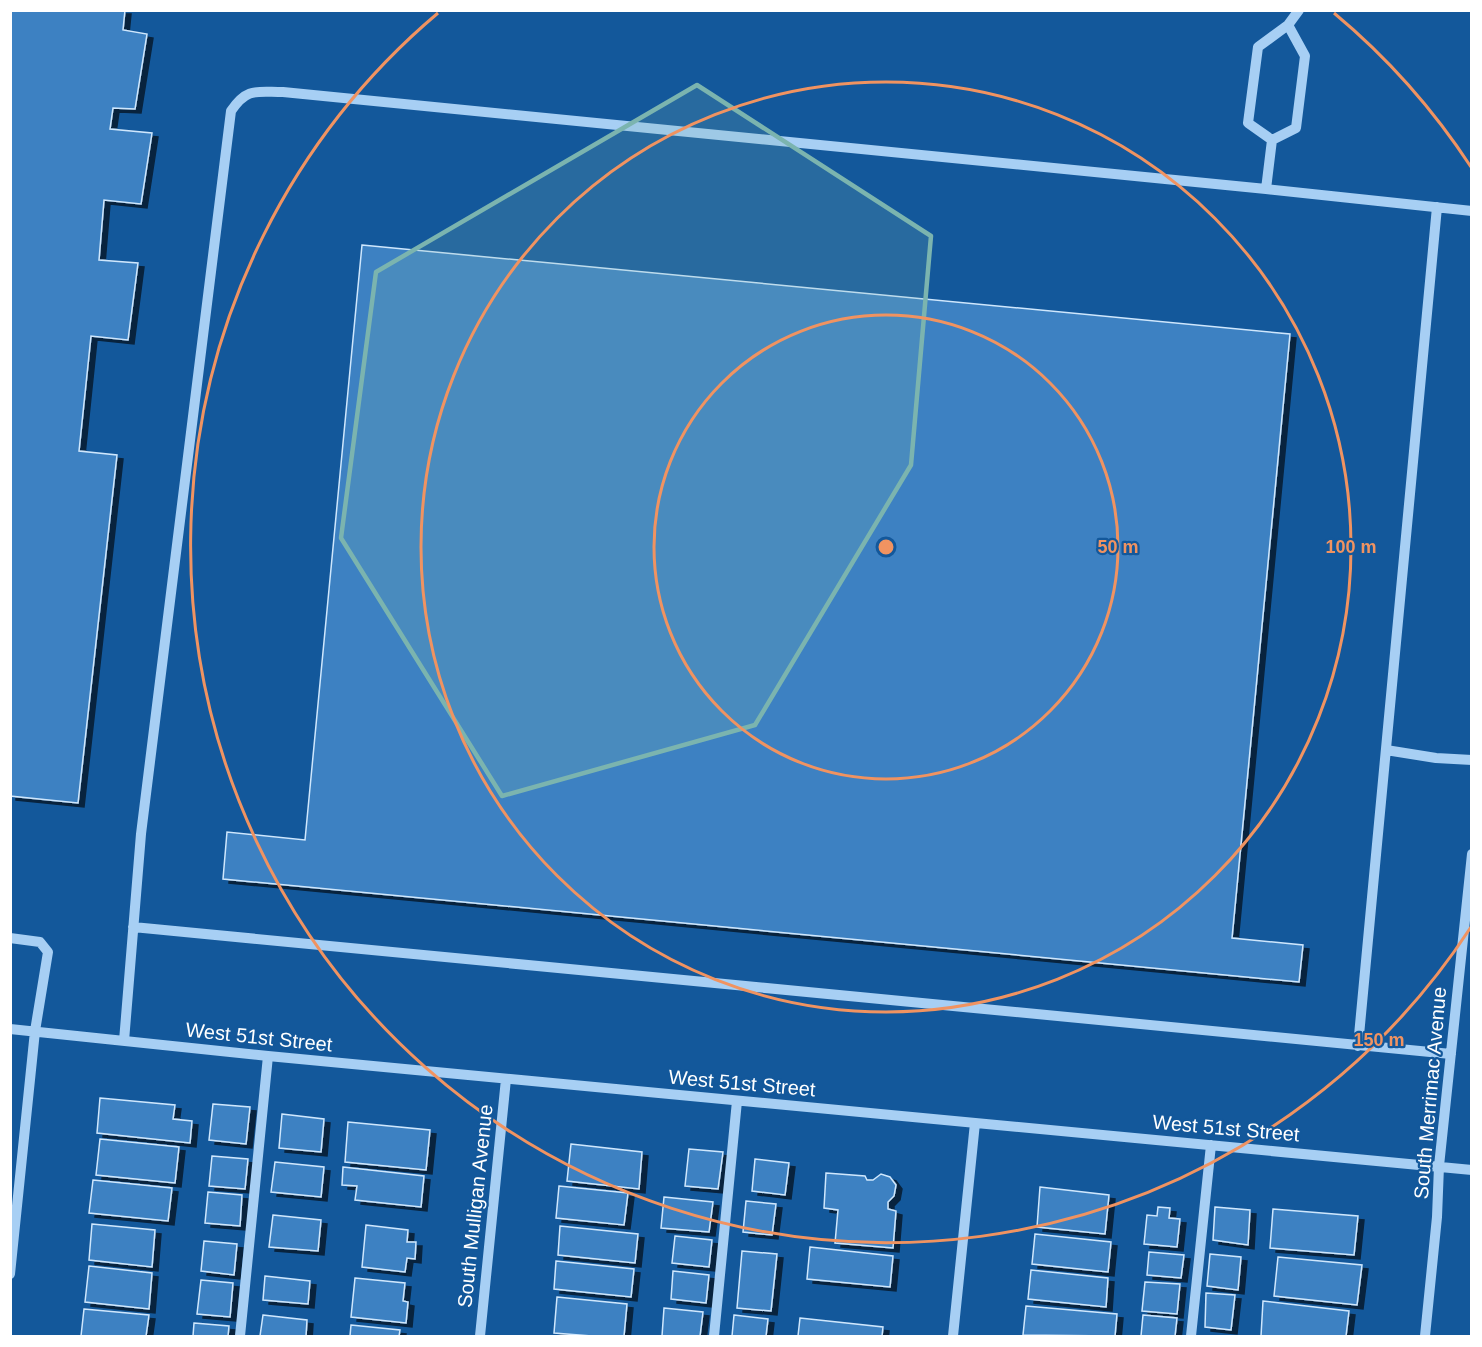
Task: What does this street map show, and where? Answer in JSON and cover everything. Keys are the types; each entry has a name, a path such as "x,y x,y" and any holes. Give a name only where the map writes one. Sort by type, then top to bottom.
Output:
{"street":[{"path":"1272,140 1248,123 1258,47 1288,25 1299,10"},
{"path":"1272,140 1296,128 1305,56 1288,25"},
{"path":"124,1041 141,834 231,111 240,98 255,92 283,92 1266,189 1472,212"},
{"path":"1266,189 1272,140"},
{"path":"1358,1046 1437,207"},
{"path":"1386,750 1436,758 1472,760"},
{"name":"South Merrimac Avenue","path":"1425,1336 1437,1217 1439,1166 1472,854"},
{"path":"134,927 1451,1054"},
{"path":"10,938 40,942 48,952 35,1031 10,1274"},
{"name":"West 51st Street","path":"10,1029 506,1079 1472,1170"},
{"path":"240,1336 268,1056"},
{"name":"South Mulligan Avenue","path":"480,1336 506,1079"},
{"path":"714,1336 737,1101"},
{"path":"953,1336 975,1123"},
{"path":"1191,1336 1210,1145"}],"highlighted area":[{"path":"697,85 931,236 911,465 755,725 502,796 341,538 376,272"}],"building":[{"path":"10,10 125,10 123,30 147,34 135,109 113,108 110,129 152,133 141,204 104,200 99,260 138,263 128,340 91,336 79,451 117,455 78,803 10,796"},
{"path":"362,245 1290,334 1232,938 1303,945 1299,982 223,879 227,832 305,840"},
{"path":"100,1098 175,1105 173,1119 192,1121 190,1143 97,1133"},
{"path":"213,1104 250,1107 246,1144 209,1140"},
{"path":"282,1114 324,1119 321,1152 279,1148"},
{"path":"348,1122 430,1130 426,1170 345,1162"},
{"path":"100,1139 179,1147 175,1183 96,1175"},
{"path":"571,1144 642,1152 639,1189 567,1181"},
{"path":"689,1149 723,1152 718,1189 685,1186"},
{"path":"212,1156 248,1159 245,1189 209,1186"},
{"path":"755,1159 789,1163 785,1195 752,1191"},
{"path":"275,1162 324,1167 321,1197 271,1192"},
{"path":"343,1167 424,1176 421,1207 355,1200 357,1186 342,1185"},
{"path":"826,1173 865,1176 867,1180 873,1180 881,1174 890,1177 896,1185 894,1196 888,1202 888,1209 896,1211 893,1248 835,1243 838,1210 824,1208"},
{"path":"93,1180 172,1188 168,1221 89,1213"},
{"path":"559,1186 628,1193 624,1225 556,1218"},
{"path":"1040,1187 1109,1195 1105,1234 1037,1227"},
{"path":"208,1192 242,1195 240,1226 205,1223"},
{"path":"664,1197 713,1202 709,1232 661,1228"},
{"path":"746,1201 776,1204 772,1235 743,1232"},
{"path":"1158,1207 1170,1208 1169,1218 1180,1219 1177,1247 1144,1244 1147,1215 1157,1216"},
{"path":"1215,1207 1250,1210 1248,1245 1213,1240"},
{"path":"1273,1209 1358,1216 1354,1255 1270,1248"},
{"path":"273,1215 321,1220 318,1251 269,1247"},
{"path":"92,1224 155,1230 152,1267 89,1260"},
{"path":"366,1225 408,1230 407,1242 416,1242 415,1259 407,1258 405,1272 362,1267"},
{"path":"560,1226 638,1234 635,1263 558,1255"},
{"path":"1035,1234 1111,1242 1108,1272 1032,1264"},
{"path":"675,1236 712,1240 709,1267 672,1263"},
{"path":"204,1241 237,1244 234,1275 201,1271"},
{"path":"810,1247 893,1256 890,1287 807,1279"},
{"path":"742,1251 777,1254 771,1311 737,1308"},
{"path":"1149,1252 1184,1255 1181,1278 1147,1275"},
{"path":"1210,1254 1241,1257 1238,1290 1207,1286"},
{"path":"1278,1257 1362,1265 1357,1305 1274,1296"},
{"path":"556,1261 634,1269 631,1297 554,1289"},
{"path":"89,1266 152,1273 149,1309 85,1302"},
{"path":"1031,1270 1108,1278 1106,1307 1028,1299"},
{"path":"673,1271 709,1275 706,1303 671,1299"},
{"path":"265,1276 310,1281 308,1304 263,1300"},
{"path":"355,1278 405,1283 403,1301 408,1302 406,1323 351,1317"},
{"path":"201,1280 233,1283 230,1317 197,1314"},
{"path":"1145,1282 1180,1284 1177,1314 1142,1311"},
{"path":"1206,1293 1235,1295 1231,1330 1205,1327"},
{"path":"557,1297 627,1304 624,1336 554,1333"},
{"path":"1263,1301 1349,1311 1346,1336 1261,1336"},
{"path":"1026,1306 1117,1314 1115,1336 1023,1335"},
{"path":"664,1308 703,1312 700,1336 662,1336"},
{"path":"84,1309 149,1315 146,1336 81,1336"},
{"path":"263,1315 307,1320 306,1336 260,1336"},
{"path":"734,1315 768,1319 766,1336 732,1336"},
{"path":"1143,1315 1177,1318 1175,1336 1141,1336"},
{"path":"800,1318 883,1327 882,1336 798,1336"},
{"path":"194,1323 229,1326 228,1336 193,1336"},
{"path":"351,1325 400,1330 399,1336 350,1336"}]}
